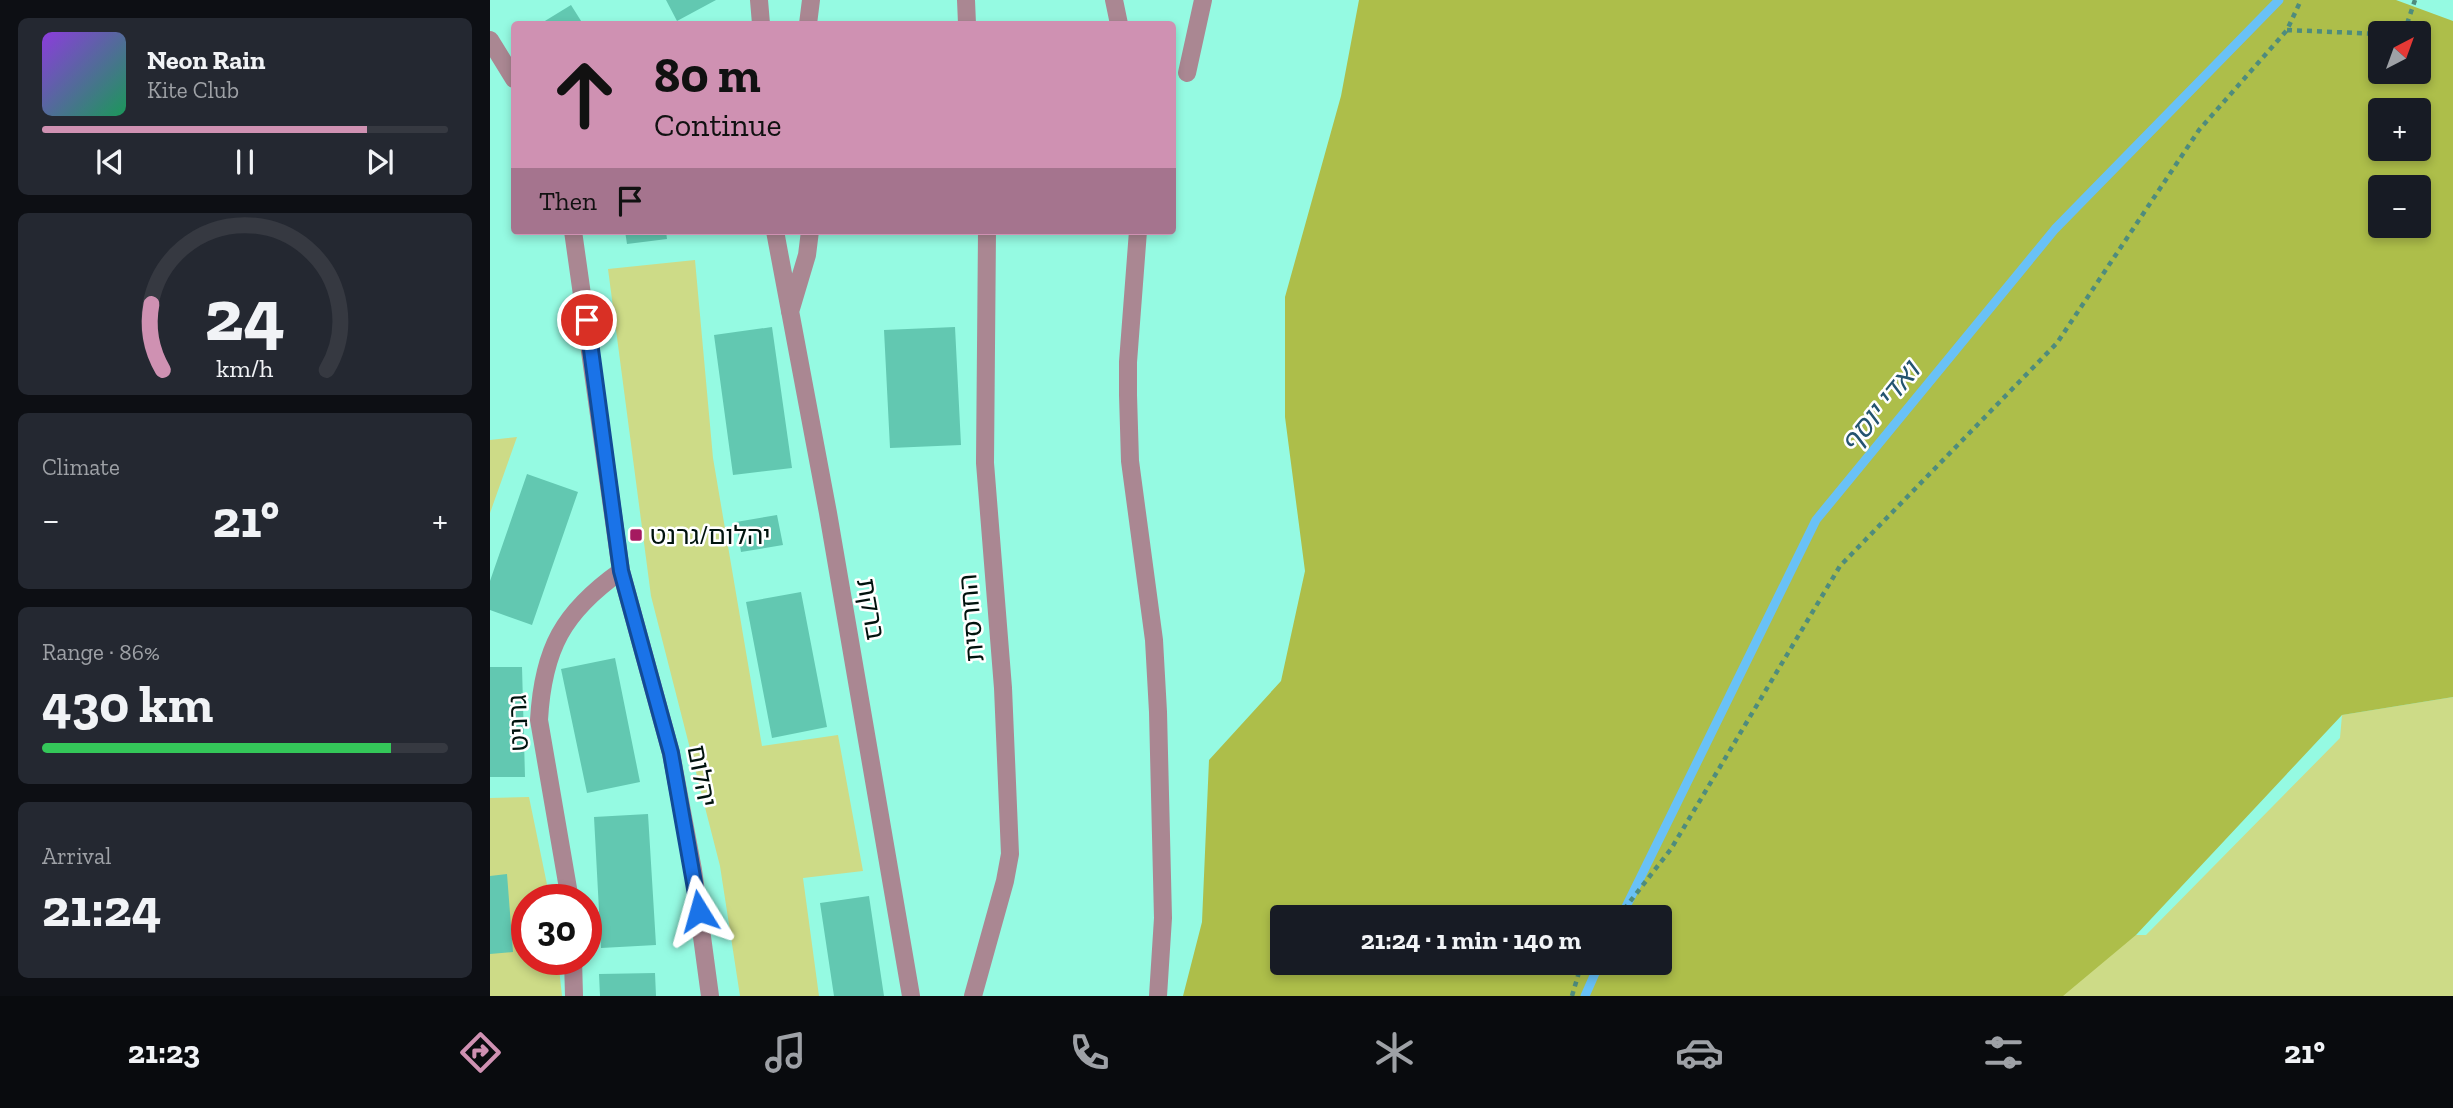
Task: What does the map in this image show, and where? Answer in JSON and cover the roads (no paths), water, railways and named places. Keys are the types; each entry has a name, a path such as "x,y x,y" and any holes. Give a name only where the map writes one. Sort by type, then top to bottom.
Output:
{"street":[{"path":"759,0 761,21"},
{"path":"808,21 811,0"},
{"path":"967,0 967,21"},
{"path":"1114,0 1118,21"},
{"path":"1187,73 1203,0"},
{"path":"490,40 511,74"},
{"name":"יהלום","path":"574,235 621,571 671,753 693,870 709,996"},
{"name":"ברקת","path":"776,235 828,513 911,996"},
{"path":"789,314 807,255 810,235"},
{"name":"החרסית","path":"973,996 1010,854 1003,688 985,463 987,235"},
{"path":"1138,235 1128,362 1128,403 1130,461 1154,640 1158,712 1163,918 1158,996"},
{"name":"גרניט","path":"567,884 539,720 541,691 550,654 560,633 592,591 621,571"},
{"path":"573,975 574,996"}],"waterway":[{"name":"ואדי יוסף","path":"1627,905 1816,520 2055,229 2279,0"},
{"name":"ואדי יוסף","path":"1585,996 1594,975"}],"place":[{"name":"יהלום/גרנט","path":"636,535"}]}
